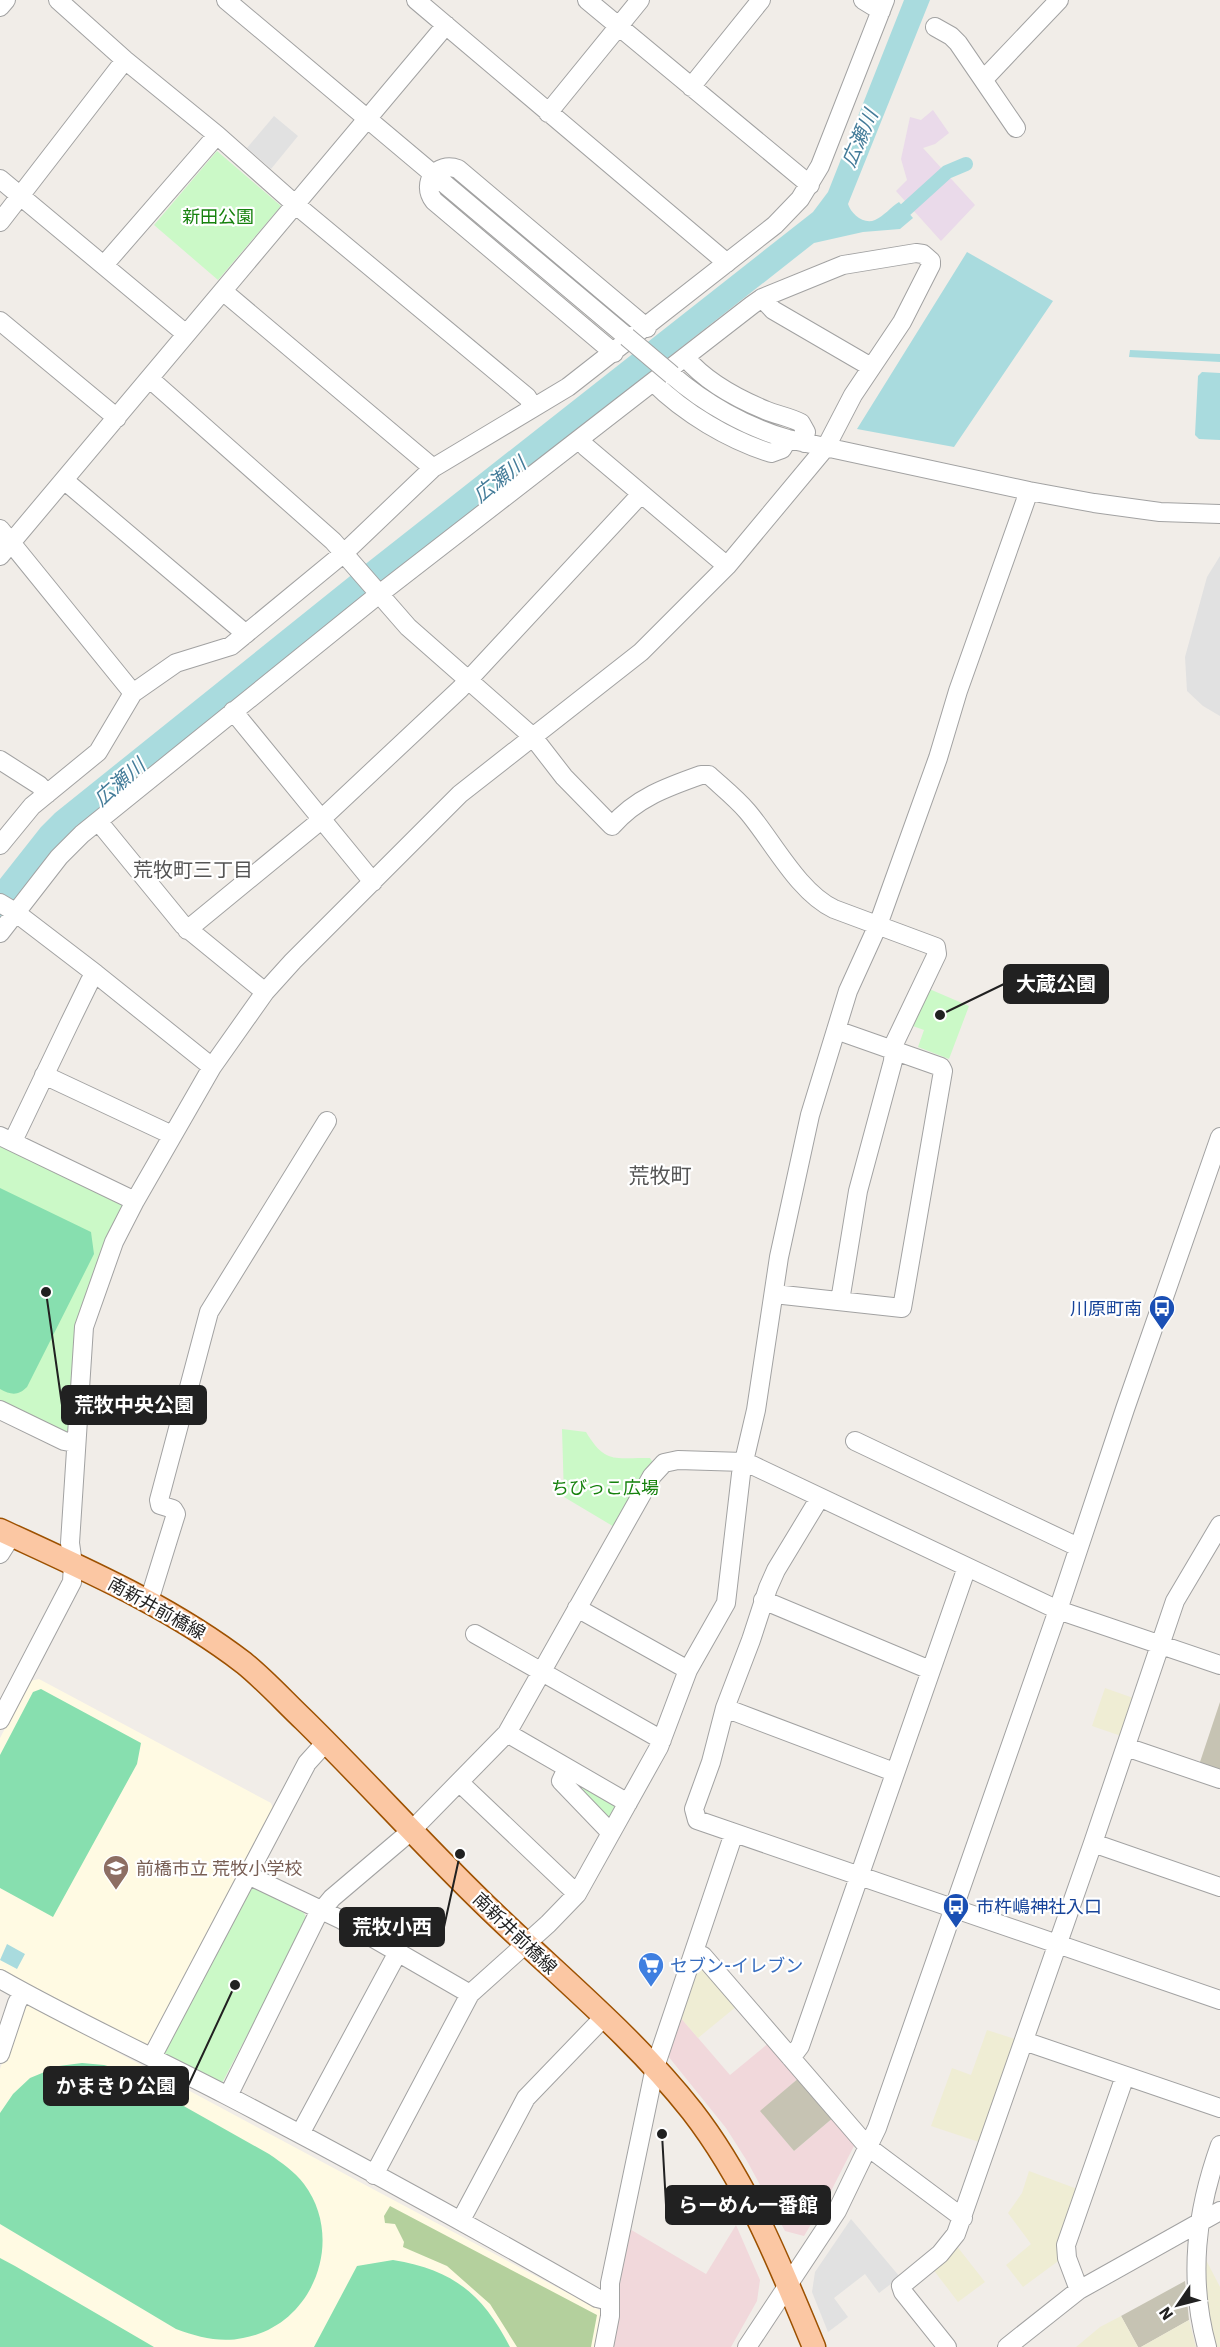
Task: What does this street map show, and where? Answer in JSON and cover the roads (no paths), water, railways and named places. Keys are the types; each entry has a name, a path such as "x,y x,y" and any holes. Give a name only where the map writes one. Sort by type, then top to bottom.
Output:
{"main road":[{"name":"南新井前橋線","path":"6,1532 148,1601 208,1637 247,1665 358,1773 411,1831 525,1946 604,2017 655,2067 692,2112 737,2179 788,2284 814,2347"}],"street":[{"path":"0,8 6,0"},
{"path":"58,0 125,60 526,397 533,407"},
{"path":"226,0 672,375 716,407 750,424 796,441 1029,491 1160,512 1220,514"},
{"path":"416,0 727,263"},
{"path":"587,0 810,185"},
{"path":"548,113 640,0"},
{"path":"691,87 761,0"},
{"path":"0,845 29,810 98,752 134,693 176,663 225,649 246,634 344,553 433,468 568,387 647,328 775,225 794,206 810,185 820,166 883,6 863,0"},
{"path":"984,78 1059,0"},
{"path":"134,693 4,543 64,480 117,418 446,25"},
{"path":"935,27 958,43 1016,128"},
{"path":"0,222 22,197 125,60"},
{"path":"104,265 217,135"},
{"path":"614,353 430,195 429,187 433,174 440,168 453,167 472,180 647,328"},
{"path":"0,179 186,334"},
{"path":"0,933 8,908 58,857 98,821 379,593 762,298 843,265 916,253 924,254 931,261 931,266 902,322 853,395 826,447 727,566 641,652 460,794 316,937 265,992 212,1067 114,1242 84,1327 70,1543 73,1564 72,1582 0,1720"},
{"path":"224,292 433,468"},
{"path":"762,298 773,310 871,367"},
{"path":"0,321 117,418"},
{"path":"653,381 694,414 726,434 767,452 775,453 796,441 804,427 796,421 748,402 724,389 693,366 685,357"},
{"path":"150,379 344,553 408,627 533,737 564,777 612,826 628,809 649,796 701,775 709,775 746,809 813,895 834,909 937,949 894,1044 892,1061 858,1191 840,1301"},
{"path":"580,439 586,447 727,566"},
{"path":"64,480 246,634"},
{"path":"374,2175 470,1994 525,1946 576,1894 662,1740 688,1670 728,1598 744,1462 756,1410 785,1227 804,1139 848,991 878,925 1029,491"},
{"path":"187,930 321,819 468,680 641,494"},
{"path":"233,711 373,882"},
{"path":"0,760 39,785 47,794"},
{"path":"98,821 187,930 265,992"},
{"path":"8,908 96,974 212,1067"},
{"path":"96,974 90,981 44,1075 6,1139 135,1201"},
{"path":"774,1294 902,1308 943,1071 941,1067 836,1030"},
{"path":"44,1075 172,1135"},
{"path":"148,1601 176,1514 173,1509 160,1505 159,1500 208,1312 327,1122"},
{"path":"747,2347 837,2211 868,2147 885,2105 1078,1547 1215,1167 1220,1137"},
{"path":"0,1410 64,1441 75,1443"},
{"path":"855,1442 1078,1547"},
{"path":"228,2096 322,1910 411,1831 507,1733 658,1468 664,1463 678,1460 744,1462 1058,1610 1220,1665"},
{"path":"819,1498 776,1570 763,1600 751,1640 725,1708 711,1762 694,1809 698,1820 1220,2000"},
{"path":"947,2347 901,2289 904,2283 950,2245 963,2218 1094,1843 1175,1601 1220,1524"},
{"path":"0,1554 6,1532"},
{"path":"790,2058 800,2046 967,1567"},
{"path":"763,1600 930,1670"},
{"path":"577,1608 688,1670"},
{"path":"475,1634 662,1740"},
{"path":"725,1708 894,1772"},
{"path":"507,1733 628,1803"},
{"path":"152,2057 307,1763 326,1742"},
{"path":"1126,1747 1220,1779"},
{"path":"567,1768 561,1781 611,1833"},
{"path":"459,1782 576,1894"},
{"path":"604,2347 610,2283 655,2067 734,1833"},
{"path":"1094,1843 1220,1887"},
{"path":"248,1875 322,1910 470,1994"},
{"path":"300,2134 398,1952"},
{"path":"694,1952 703,1956 868,2147 963,2218"},
{"path":"0,1979 462,2220 597,2298 610,2301"},
{"path":"0,2054 23,1992"},
{"path":"462,2220 526,2097 604,2017"},
{"path":"1024,2041 1220,2108"},
{"path":"1079,2290 1067,2258 1066,2245 1125,2076"},
{"path":"1207,2347 1195,2277 1198,2224 1220,2145"},
{"path":"1006,2347 1079,2290 1220,2211"}],"water":[{"name":"広瀬川","path":"904,0 930,0 848,204 855,215 862,220 871,221 899,202 913,218 900,229 863,232 814,243 392,575 84,824 0,921 0,879 55,813 349,577 813,212 828,192"},
{"path":"967,252 1053,301 954,447 857,429"},
{"path":"1130,350 1220,354 1220,362 1129,357"},
{"path":"1202,372 1220,373 1220,440 1199,439 1195,435 1198,376"},
{"path":"7,1944 25,1954 17,1969 0,1960"}],"waterway":[{"path":"893,221 947,172 966,164"}],"place":[{"name":"大蔵公園","path":"940,1015"},
{"name":"荒牧中央公園","path":"46,1292"},
{"name":"川原町南","path":"1162,1331"},
{"name":"荒牧小西","path":"460,1854"},
{"name":"前橋市立 荒牧小学校","path":"116,1891"},
{"name":"市杵嶋神社入口","path":"956,1929"},
{"name":"かまきり公園","path":"235,1985"},
{"name":"セブン-イレブン","path":"651,1988"},
{"name":"らーめん一番館","path":"662,2134"}],"district":[{"name":"荒牧町三丁目","path":"193,869"},
{"name":"荒牧町","path":"660,1175"}],"park label":[{"name":"新田公園","path":"218,216"},
{"name":"ちびっこ広場","path":"605,1487"}]}
